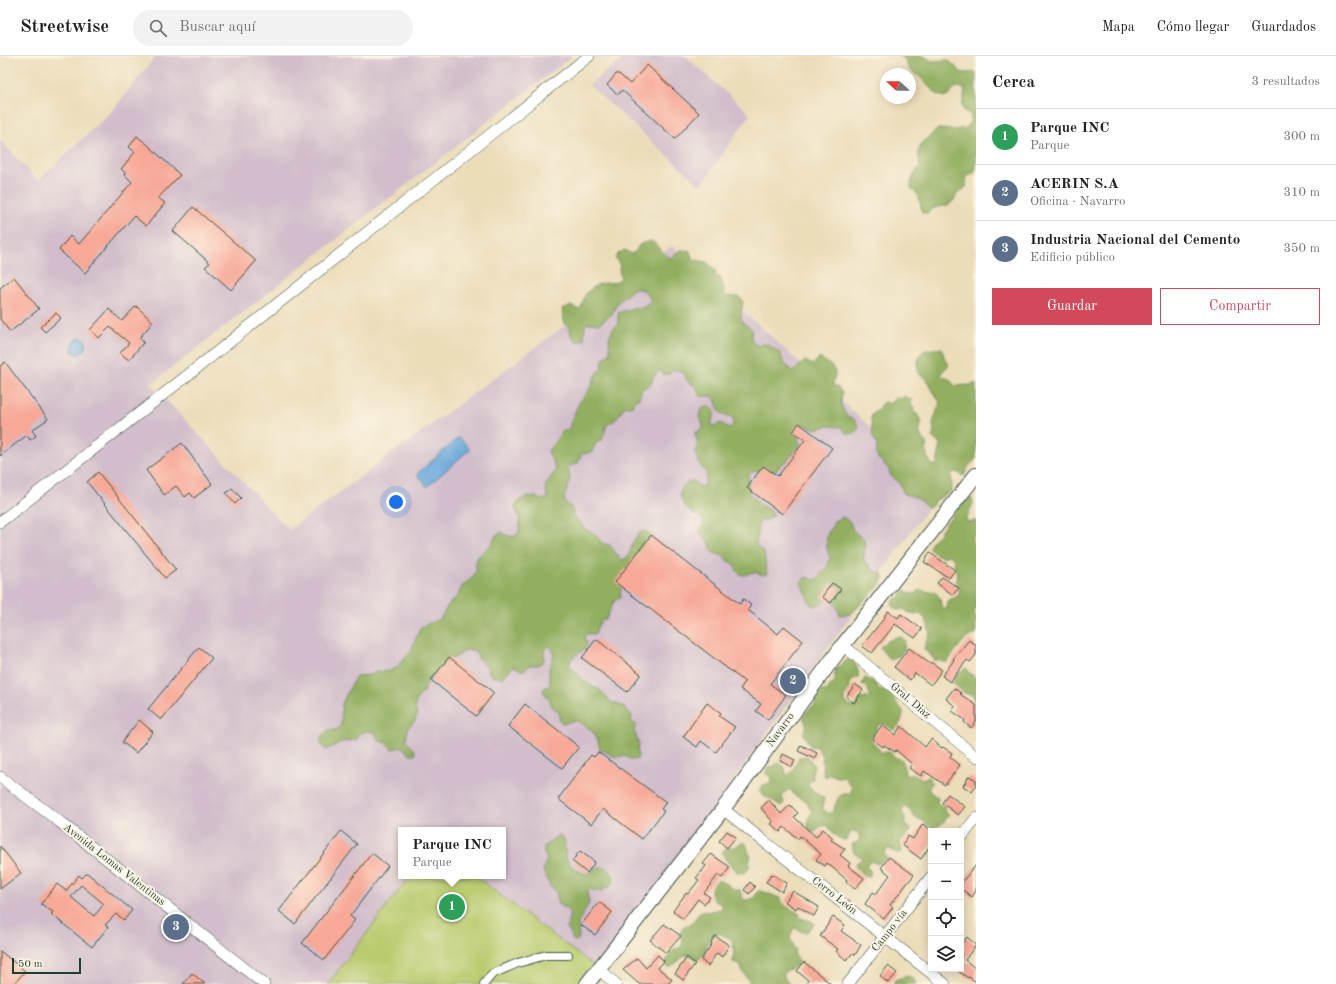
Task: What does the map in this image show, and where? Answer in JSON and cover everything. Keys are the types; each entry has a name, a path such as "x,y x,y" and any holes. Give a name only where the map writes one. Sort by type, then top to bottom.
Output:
{"street":[{"path":"0,522 189,374 589,56"},
{"name":"Navarro","path":"587,984 723,809 843,645 974,484"},
{"name":"Gral. Diaz","path":"843,645 976,758"},
{"name":"Avenida Lomas Valentinas","path":"0,777 60,822 264,984"},
{"name":"Cerro León","path":"723,809 945,984"},
{"path":"964,834 976,818"},
{"name":"Campo vía","path":"848,984 928,881"},
{"path":"484,984 492,974 518,963 546,955 568,955"},
{"path":"598,969 616,984"}],"shaded area":[{"path":"156,56 572,56 151,384 289,530 672,246 940,491 586,984 0,984 0,140 38,181 112,111"},
{"path":"626,56 685,56 750,114 701,186 589,85"}],"green space":[{"path":"900,56 924,56 934,61 948,60 961,72 976,72 976,169 974,173 966,177 966,187 958,192 954,200 948,206 937,207 927,213 923,213 918,195 911,188 914,174 920,167 918,153 921,144 938,129 953,130 967,128 971,120 971,115 964,110 962,106 965,92 963,88 954,88 949,96 941,96 937,94 916,74 916,68 909,68 905,59"},
{"path":"651,241 671,258 680,250 684,250 690,252 693,259 706,262 710,265 717,273 713,275 721,278 725,296 739,297 743,302 741,318 747,326 752,329 751,337 753,342 758,346 767,344 780,353 784,364 790,368 788,369 793,371 805,361 813,365 819,358 830,365 835,372 833,385 838,387 842,393 841,405 847,417 854,419 859,427 851,434 847,434 841,427 827,426 816,429 803,425 797,434 800,445 787,461 781,464 777,470 758,470 748,475 749,494 754,497 760,505 771,511 773,516 767,520 760,521 757,528 758,535 756,545 764,552 767,574 762,575 752,572 743,575 737,571 734,564 726,560 723,556 714,553 711,549 709,541 700,533 704,522 702,518 688,510 680,495 682,487 688,482 693,481 700,487 706,482 707,474 700,465 695,454 698,445 695,434 703,428 703,424 699,418 701,411 705,406 709,406 713,409 715,413 711,424 715,426 721,423 730,429 734,423 733,418 724,415 721,412 713,396 700,396 695,385 688,382 682,371 673,370 669,374 664,375 661,371 659,371 654,376 651,384 642,389 639,398 634,401 633,405 624,407 615,420 607,424 602,440 596,443 592,452 581,454 578,463 569,466 568,470 570,479 564,497 566,504 572,508 573,517 581,523 584,529 594,534 602,543 610,545 621,560 627,558 635,538 641,532 645,531 654,538 626,576 621,589 620,598 614,601 606,619 602,620 597,627 595,634 586,634 584,638 587,642 586,647 575,655 568,667 576,672 582,680 599,689 611,702 624,707 632,716 631,723 636,724 634,731 639,744 637,759 633,760 624,756 615,757 601,749 594,733 580,722 573,721 564,724 560,721 559,712 552,707 543,691 545,687 550,686 549,669 554,656 554,652 549,646 544,651 544,660 539,665 530,665 524,670 520,670 514,666 503,678 491,676 487,667 479,659 475,650 466,650 456,657 447,660 436,677 429,679 423,692 417,699 415,706 417,715 414,722 408,727 406,741 414,749 416,754 410,754 402,747 392,749 386,743 378,740 375,732 368,731 361,733 356,740 341,742 328,749 325,749 321,744 321,738 328,730 336,730 341,726 342,703 356,676 390,671 399,666 401,661 410,653 420,629 425,625 440,619 448,605 457,597 463,585 472,578 476,572 477,558 492,543 496,535 502,532 508,536 515,536 519,533 520,520 515,507 516,504 527,496 537,497 539,500 548,499 545,486 556,470 548,451 561,432 569,429 579,403 589,390 602,367 603,359 610,353 609,337 613,329 618,324 618,313 633,308 642,308 651,302 645,291 633,289 617,303 612,314 599,324 589,323 585,325 584,339 577,342 572,337 568,326 565,323 562,310 563,308 572,306 580,310 586,293 600,284 612,283 621,278 619,269 620,265 615,257 619,253 625,250 631,254 635,252 640,244"},
{"path":"942,348 944,357 949,365 942,372 941,376 949,379 955,386 976,383 976,459 968,467 964,476 956,472 951,473 951,491 935,501 933,505 928,507 917,498 904,494 899,482 891,476 888,468 878,458 876,454 877,445 873,437 871,419 872,414 881,404 885,402 889,404 896,398 901,399 904,396 912,400 911,405 914,409 913,413 917,414 921,425 919,432 926,443 927,457 932,465 937,465 940,447 939,443 932,437 934,432 933,423 940,402 928,383 918,373 918,369 920,354 929,349"},
{"path":"967,497 972,499 973,503 966,520 968,522 976,521 976,532 971,539 976,547 976,607 974,613 976,618 976,634 967,638 947,662 936,661 924,648 930,633 927,622 923,616 919,614 914,615 904,609 897,610 892,605 893,600 899,597 905,590 910,594 915,594 919,590 928,592 934,591 940,598 941,606 945,609 947,608 949,600 958,596 960,589 956,583 958,576 954,559 949,555 938,555 929,548 933,540 940,534 941,530"},
{"path":"843,517 850,522 853,531 864,539 865,548 863,561 867,563 873,571 882,573 883,578 879,586 853,612 840,615 837,607 831,599 826,599 823,603 815,606 811,604 801,583 807,577 816,580 828,566 830,557 827,548 828,533 834,521"},
{"path":"896,637 901,637 905,640 905,649 899,656 891,660 880,647 884,643"},
{"path":"849,659 854,663 858,672 858,677 850,681 850,688 844,696 845,701 849,706 855,707 860,699 871,697 867,687 862,684 865,678 874,682 880,690 888,689 893,692 895,701 903,711 901,722 893,730 887,725 879,724 871,740 881,752 890,752 896,758 902,760 906,776 914,774 922,779 929,777 932,783 929,787 929,791 938,798 937,803 944,807 944,811 949,814 944,822 935,828 933,828 920,819 915,818 908,807 903,808 902,812 910,832 900,842 902,852 897,853 888,848 884,854 887,857 886,860 877,864 871,861 866,865 870,870 869,877 864,876 855,866 857,862 862,860 861,857 854,853 852,844 858,842 859,839 859,835 856,831 851,832 847,839 844,840 837,837 827,825 819,827 816,832 811,832 808,828 808,823 812,812 808,802 794,795 789,789 782,797 784,803 781,806 763,796 760,791 763,785 769,784 772,780 771,776 766,774 769,767 779,763 784,767 787,776 793,771 799,757 807,756 814,767 812,771 813,779 809,782 808,787 824,798 822,809 828,813 831,813 840,796 851,793 852,787 844,777 837,777 830,774 824,776 822,761 823,757 820,754 818,747 810,746 803,733 807,726 803,717 809,709 815,705 817,692 828,690 835,681 835,669"},
{"path":"966,668 968,672 976,678 976,705 974,703 973,695 964,693 953,683 957,674"},
{"path":"558,835 564,839 566,857 574,868 585,874 589,874 595,867 608,869 613,875 614,879 610,887 604,888 602,892 590,889 587,892 589,903 578,923 579,939 576,941 573,940 567,928 570,912 559,904 556,892 550,886 543,870 547,859 544,853 544,846"},
{"path":"744,842 747,845 748,852 751,856 749,869 744,873 737,872 726,860 722,852 726,848 735,847"},
{"path":"408,879 479,879 598,969 587,984 328,984"},
{"path":"718,880 733,889 740,890 743,899 747,900 754,898 758,891 780,898 785,906 799,913 800,918 811,921 815,924 807,932 803,932 796,928 793,929 790,938 793,948 795,949 794,954 798,963 796,966 784,972 784,977 789,984 749,984 749,980 743,973 740,964 733,962 733,941 728,937 719,934 714,934 711,937 704,953 697,960 692,956 685,955 671,967 667,967 666,962 671,952 682,946 683,939 680,933 684,926 691,924 701,911 706,912 722,909 721,904 713,900 711,891 713,885"},
{"path":"906,976 913,978 916,984 893,984 895,980"}],"water":[{"path":"80,337 86,341 86,348 84,352 78,355 71,351 75,341"},
{"path":"459,437 470,449 427,487 417,474"}],"building":[{"path":"647,65 699,113 675,139 622,90 618,95 607,85 616,74 619,74 630,84"},
{"path":"137,136 180,175 158,198 165,203 146,226 134,216 85,273 59,250 70,236 79,244 132,182 124,174 126,173 121,169 135,152 129,147"},
{"path":"193,207 256,261 231,290 205,267 210,263 173,231"},
{"path":"14,277 39,309 10,332 0,319 0,288"},
{"path":"136,306 153,322 139,338 144,342 129,360 120,353 129,343 110,327 99,338 90,330 109,309 122,321"},
{"path":"56,313 61,318 45,332 40,327"},
{"path":"5,362 48,419 32,430 36,436 30,440 27,435 0,456 0,366"},
{"path":"799,423 832,448 782,514 747,488 763,466 778,476 805,440 793,432"},
{"path":"182,443 212,484 194,498 190,493 185,497 176,486 164,495 146,470"},
{"path":"98,472 176,570 165,578 87,482"},
{"path":"232,488 241,498 235,504 226,493"},
{"path":"651,535 740,604 743,599 751,605 748,610 778,634 784,626 803,641 770,684 786,695 768,720 756,711 761,704 740,689 745,682 615,582"},
{"path":"930,553 955,570 949,578 924,562"},
{"path":"942,577 959,588 953,595 937,583"},
{"path":"832,583 841,589 831,603 822,597"},
{"path":"888,611 898,618 901,614 922,629 915,638 895,624 872,653 862,646"},
{"path":"596,639 641,674 627,692 582,658"},
{"path":"969,640 976,645 976,655 970,662 967,660 950,682 942,676 954,660 953,659"},
{"path":"199,647 212,658 161,720 148,709"},
{"path":"909,648 930,664 931,662 942,670 931,685 915,673 910,680 894,667"},
{"path":"449,657 494,693 476,716 431,680"},
{"path":"855,684 863,690 854,703 846,697"},
{"path":"954,688 976,705 976,722 971,728 964,722 965,720 952,711 955,706 946,699"},
{"path":"707,703 721,713 719,716 735,727 716,752 701,741 697,747 683,737"},
{"path":"525,704 579,747 562,768 508,726"},
{"path":"139,720 153,732 136,753 122,742"},
{"path":"882,725 895,735 901,726 925,747 931,739 942,748 943,747 952,753 950,757 960,765 945,785 924,771 921,776 909,768 912,764 896,750 895,752 884,745 883,747 872,739"},
{"path":"801,745 817,753 815,759 798,751"},
{"path":"598,752 666,802 661,809 664,811 642,839 603,809 591,824 558,799 591,755 594,757"},
{"path":"783,754 795,760 792,767 780,761"},
{"path":"969,776 976,780 976,786 972,792 963,786"},
{"path":"948,794 965,807 958,815 942,803"},
{"path":"769,800 781,814 790,805 798,813 794,817 816,837 823,829 833,838 831,840 845,849 840,855 850,863 848,866 864,878 855,889 827,863 825,866 816,860 821,854 800,836 798,839 784,827 780,832 771,824 773,822 761,808"},
{"path":"923,824 928,828 928,848 921,859 902,845 908,836 913,839"},
{"path":"341,831 357,844 295,924 279,911"},
{"path":"727,831 736,837 727,848 719,841"},
{"path":"0,846 21,873 0,889"},
{"path":"580,851 595,862 587,873 572,861"},
{"path":"372,853 388,866 350,916 355,920 324,960 302,943"},
{"path":"711,854 730,867 722,878 718,875 704,893 710,897 704,904 698,899 683,919 673,911 686,893 688,894 699,880 696,878 706,866 703,864"},
{"path":"889,857 914,875 890,905 893,907 884,919 865,904 873,892 876,894 890,875 881,868"},
{"path":"976,865 976,891 972,897 964,891 964,879"},
{"path":"87,873 132,910 124,920 116,914 105,925 108,927 92,947 51,914 53,912 41,904 57,884 66,891 79,875 82,878","holes":["81,885 104,904 94,916 71,897"]},
{"path":"772,874 787,883 782,892 766,882"},
{"path":"750,882 755,887 749,894 744,890"},
{"path":"793,891 819,907 814,916 798,906 796,909 785,902"},
{"path":"599,902 612,912 595,935 581,925"},
{"path":"833,917 845,925 841,931 861,945 855,955 853,953 846,960 836,951 838,949 820,936"},
{"path":"664,924 681,936 666,953 650,940"},
{"path":"715,936 729,945 722,957 717,953 708,966 701,960"},
{"path":"967,937 976,945 965,960 976,969 976,982 959,972 964,972 964,941"},
{"path":"0,951 25,971 14,984 0,984"},
{"path":"658,955 664,961 658,968 672,979 668,984 639,984 623,970 637,958 646,968"},
{"path":"687,957 695,964 683,980 675,974"},
{"path":"804,962 831,984 806,984 808,980 797,971"},
{"path":"888,966 897,973 888,983 880,976"},
{"path":"192,973 205,984 183,984"}],"place":[{"name":"ACERIN S.A","path":"793,681"},
{"name":"Parque INC","path":"452,907"},
{"name":"Industria Nacional del Cemento","path":"176,927"}]}
